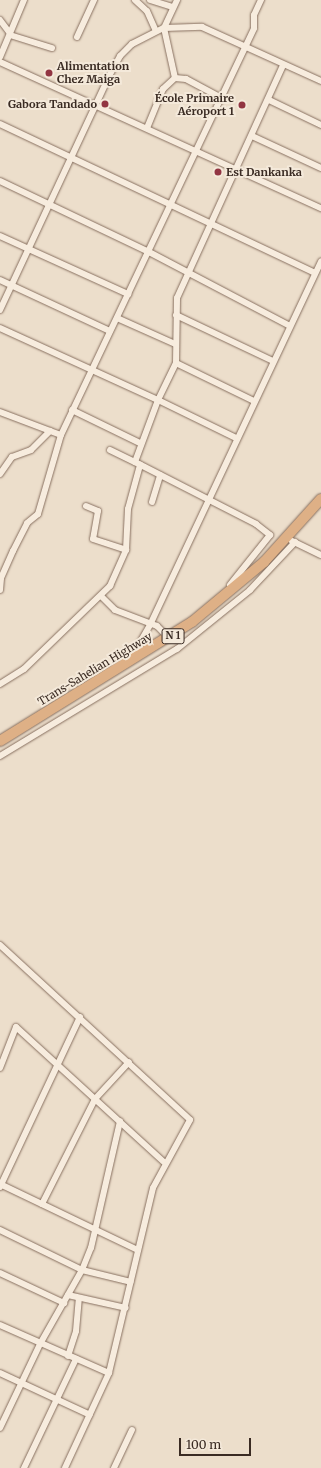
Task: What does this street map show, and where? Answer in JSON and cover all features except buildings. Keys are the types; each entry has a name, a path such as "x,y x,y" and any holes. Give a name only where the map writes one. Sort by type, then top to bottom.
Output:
{"highway":[{"name":"Trans-Sahelian Highway","path":"0,740 170,638 213,605 291,540 321,500"}],"street":[{"path":"0,57 24,0"},
{"path":"77,38 94,0"},
{"path":"139,0 147,11 156,31"},
{"path":"150,0 173,7"},
{"path":"175,78 164,28 177,0"},
{"path":"0,590 0,578 27,523 38,514 61,435 72,410 245,47 261,0"},
{"path":"0,20 10,33 52,48"},
{"path":"0,310 27,249 71,160 95,106 120,56 132,44 164,28 202,27 321,81"},
{"path":"0,62 321,208"},
{"path":"0,684 24,669 102,597 126,550 128,509 140,443 158,400 176,363 175,344 177,298 269,100 283,65"},
{"path":"175,78 186,79 221,98"},
{"path":"147,128 164,89 175,78"},
{"path":"269,100 321,125"},
{"path":"0,124 71,160 315,273"},
{"path":"252,136 321,168"},
{"path":"0,182 148,252 188,275 290,326"},
{"path":"0,236 128,294"},
{"path":"127,665 150,625 207,498 321,261"},
{"path":"0,280 110,331"},
{"path":"176,315 273,360"},
{"path":"117,318 175,344"},
{"path":"0,328 158,400 236,438"},
{"path":"176,363 254,401"},
{"path":"72,410 140,443"},
{"path":"0,412 61,435"},
{"path":"0,474 12,457 31,450 50,431"},
{"path":"110,450 207,498 263,528 270,536 259,554 213,605"},
{"path":"152,502 160,475"},
{"path":"86,506 98,511 93,539 126,550"},
{"path":"0,756 177,649 250,590 291,540 321,555"},
{"path":"102,597 121,613 150,625 170,638"},
{"path":"0,945 129,1062 190,1120 189,1128 164,1162 149,1199 126,1308 109,1373 65,1468"},
{"path":"80,1017 0,1185 138,1250"},
{"path":"0,1068 16,1026 164,1162"},
{"path":"42,1204 95,1099 129,1062"},
{"path":"0,1428 2,1419 22,1383 40,1344 82,1270 94,1229 120,1121"},
{"path":"0,1230 82,1270 131,1282"},
{"path":"0,1273 64,1303"},
{"path":"68,1295 126,1308"},
{"path":"68,1356 76,1331 79,1298"},
{"path":"0,1325 40,1344 109,1373"},
{"path":"24,1468 76,1359"},
{"path":"0,1373 90,1415"},
{"path":"114,1468 132,1430"}],"place":[{"name":"Alimentation Chez Maiga","path":"49,73"},
{"name":"Gabora Tandado","path":"105,104"},
{"name":"École Primaire Aéroport 1","path":"242,105"},
{"name":"Est Dankanka","path":"218,172"}]}
